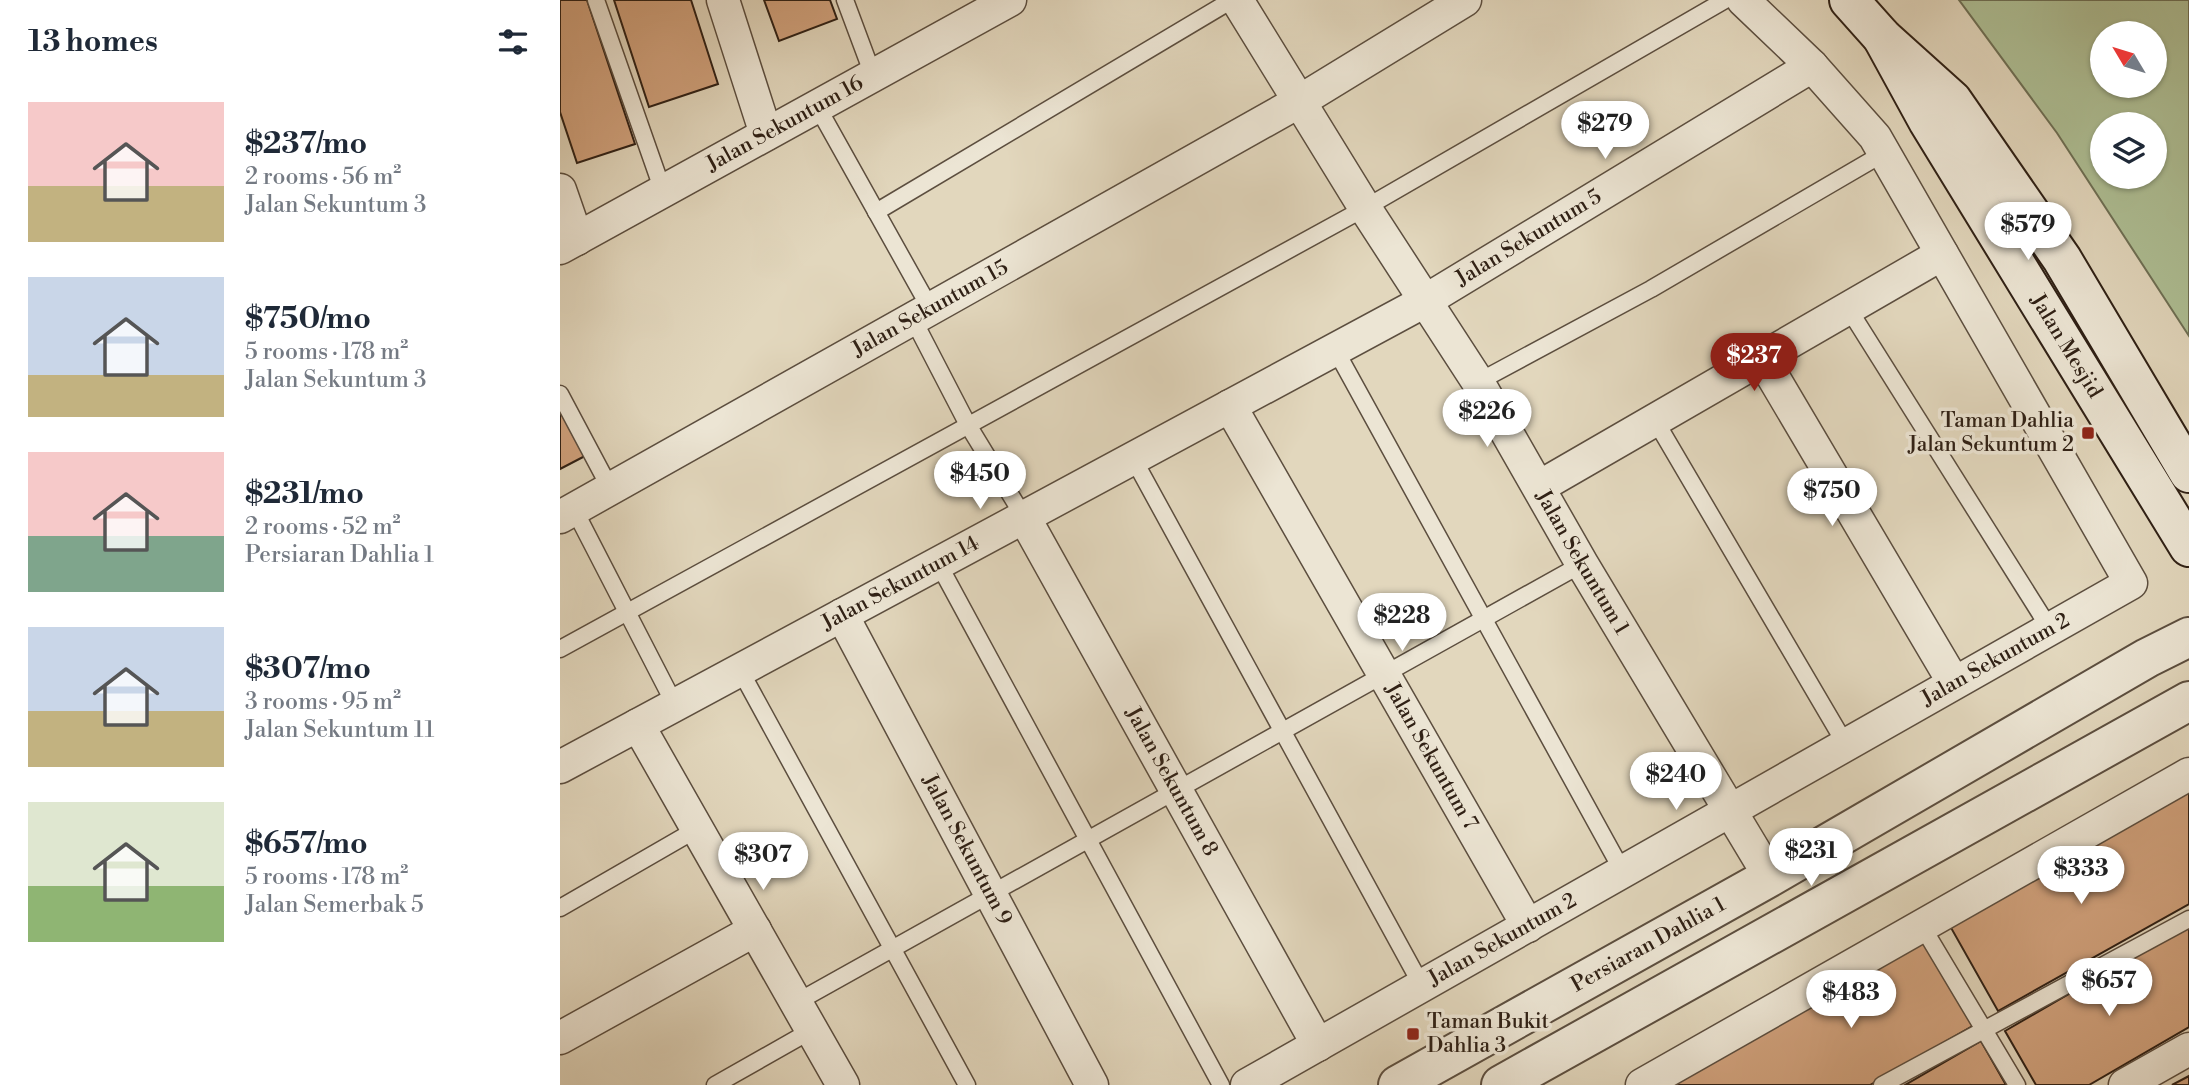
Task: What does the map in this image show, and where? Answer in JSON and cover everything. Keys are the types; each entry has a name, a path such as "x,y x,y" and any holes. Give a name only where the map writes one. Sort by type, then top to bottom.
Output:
{"street":[{"path":"723,0 766,134"},
{"name":"Jalan Sekuntum 1","path":"1235,0 1478,382 1770,877"},
{"name":"Jalan Sekuntum 15","path":"567,513 1300,101 1465,0"},
{"name":"Jalan Sekuntum 2","path":"1247,1085 2131,583 1875,136 1812,66 1743,0"},
{"name":"Jalan Mesjid","path":"1849,0 1882,37 1952,100 2062,259 2189,473"},
{"name":"Jalan Sekuntum 16","path":"568,243 873,75 991,5"},
{"name":"Jalan Mesjid","path":"1882,37 1928,121 2189,547"},
{"name":"Jalan Sekuntum 5","path":"1424,301 1812,66"},
{"path":"560,190 568,243"},
{"path":"1539,487 1942,254"},
{"name":"Jalan Sekuntum 14","path":"560,767 1424,301"},
{"path":"1762,358 1947,671"},
{"name":"Jalan Sekuntum 7","path":"1230,406 1528,926"},
{"name":"Jalan Sekuntum 8","path":"1024,517 1318,1045"},
{"name":"Jalan Sekuntum 9","path":"842,615 1093,1085"},
{"name":"Persiaran Dahlia 1","path":"1398,1085 1770,877 2147,658 2189,637"},
{"path":"1501,1085 2182,705 2189,680 2185,671 2165,660 2147,658"},
{"path":"638,725 843,1085"},
{"path":"1642,1085 2189,774"},
{"path":"560,1038 755,930"},
{"path":"2125,1085 2189,1049"}],"lane":[{"path":"596,0 663,191"},
{"path":"845,0 873,75"},
{"path":"876,212 1235,0"},
{"path":"560,649 1365,208 1725,0"},
{"path":"817,106 876,212 968,425 1024,517"},
{"path":"1478,382 1651,289 1884,153"},
{"path":"1848,308 2050,629"},
{"path":"1335,349 1623,872"},
{"path":"560,394 610,488"},
{"path":"1655,420 1846,745"},
{"path":"1133,458 1422,986"},
{"path":"567,513 628,612 676,705"},
{"path":"938,563 1221,1085"},
{"path":"797,1002 1583,564"},
{"path":"740,670 967,1085"},
{"path":"560,908 697,829"},
{"path":"1882,1085 2189,919"},
{"path":"1922,926 2017,1085"},
{"path":"715,1085 812,1030"}],"green space":[{"path":"1959,0 2189,0 2189,336 2093,189 2167,189 2167,112 2090,112 2090,184 2057,133"}],"building":[{"path":"560,0 587,0 635,144 577,163 560,112"},
{"path":"614,0 691,0 718,84 649,107"},
{"path":"764,0 830,0 837,19 779,41"},
{"path":"560,411 585,456 560,469"},
{"path":"2189,792 2189,904 1998,1011 1950,926"},
{"path":"2189,924 2189,1027 2089,1085 2036,1085 2005,1031"},
{"path":"1927,937 1976,1024 1870,1085 1668,1085"},
{"path":"1981,1041 2006,1085 1905,1085"},
{"path":"2189,1076 2189,1085 2172,1085"}],"place":[{"name":"Taman Dahlia Jalan Sekuntum 2","path":"2088,433"},
{"name":"Taman Bukit Dahlia 3","path":"1413,1034"}]}
